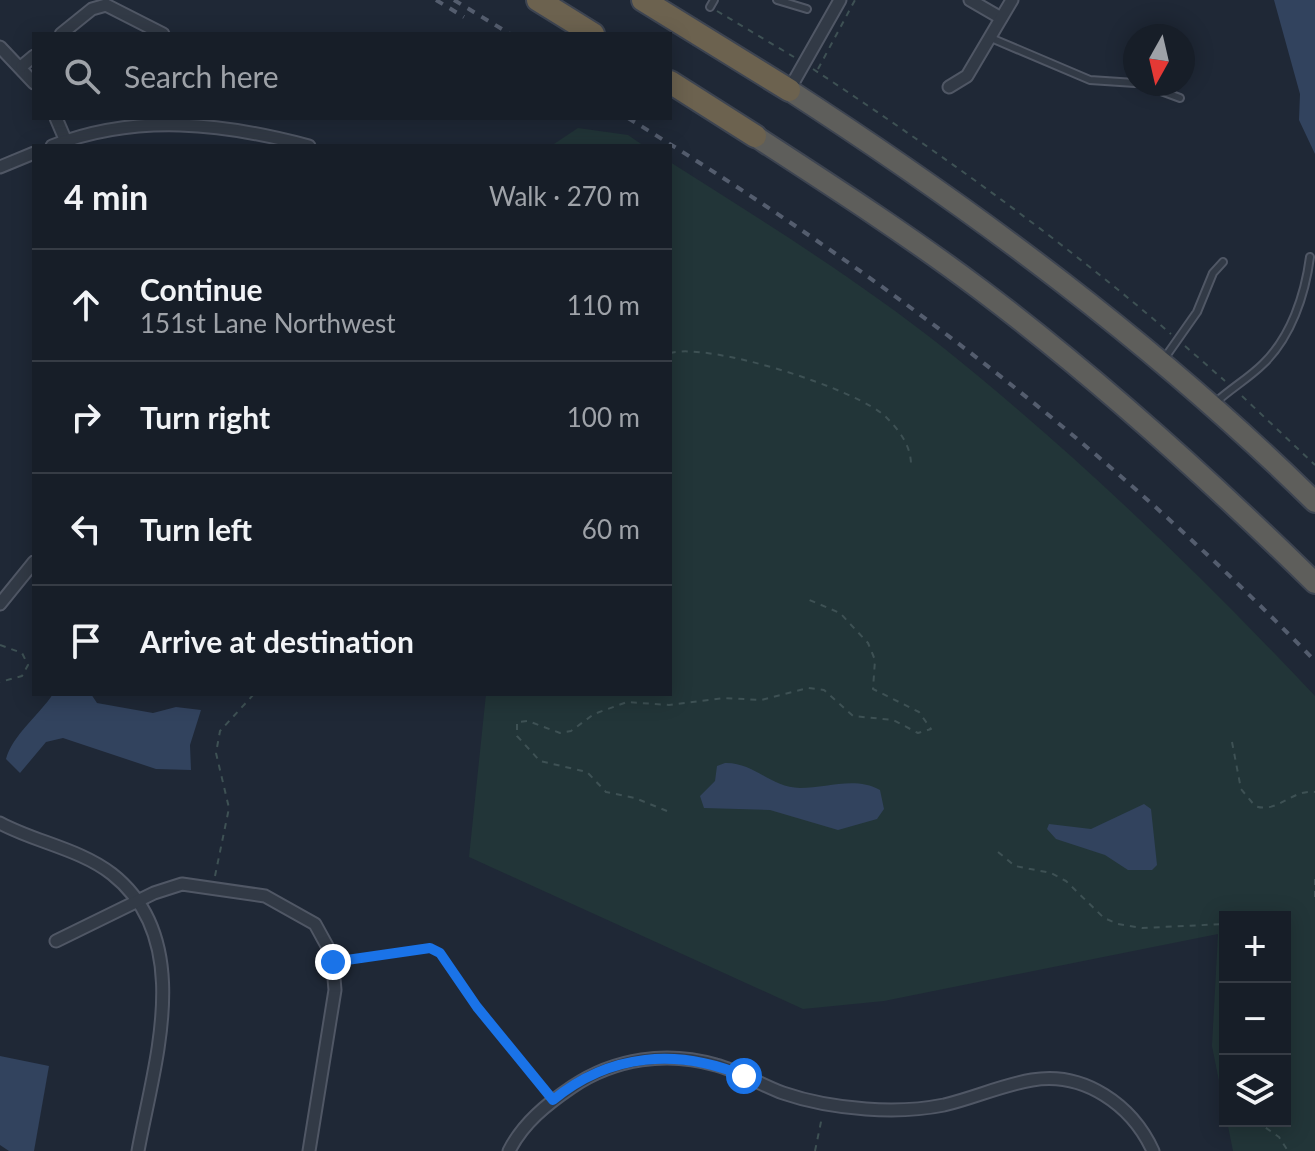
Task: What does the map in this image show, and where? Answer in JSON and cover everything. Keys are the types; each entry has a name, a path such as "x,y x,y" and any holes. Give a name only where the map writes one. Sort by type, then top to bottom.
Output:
{"highway":[{"path":"538,0 590,32"},
{"path":"643,0 910,168 1099,310 1213,406 1315,502"},
{"path":"672,83 876,214 1064,354 1165,441 1315,583"}],"street":[{"path":"789,90 840,0"},
{"path":"970,0 1001,18"},
{"path":"949,87 967,76 1012,0"},
{"path":"63,32 92,9 106,5 159,32"},
{"path":"0,47 22,66 32,80"},
{"path":"22,66 32,58"},
{"path":"57,120 67,143 119,128 172,120 227,127 281,142"},
{"path":"0,167 32,154"},
{"path":"0,604 32,564"},
{"path":"0,823 88,860 111,873 138,902 152,929 163,976 160,1028 138,1151"},
{"path":"56,941 182,884 213,886 265,896 315,924 333,958 335,990 309,1151"},
{"path":"509,1151 524,1127 582,1080 619,1064 669,1057 718,1065 787,1094 863,1109 912,1110 968,1099 1035,1079 1079,1085 1120,1103 1141,1129 1153,1151"}],"lane":[{"path":"777,0 807,9"},
{"path":"991,38 1090,80 1123,82"},
{"path":"1175,96 1180,98"},
{"path":"1213,406 1265,362 1284,336 1301,298 1310,257"},
{"path":"1161,362 1179,341 1202,303 1213,273 1223,262"}],"path":[{"path":"855,0 817,71 1044,230 1179,341 1315,465"},
{"path":"712,3 795,57"},
{"path":"672,353 710,351 748,358 864,402 885,416 903,438 911,452 911,465"},
{"path":"667,811 635,798 606,792 587,772 540,761 517,736 517,722 528,721 560,733 571,731 594,714 627,702 669,705 724,698 761,700 808,688 824,690 846,712 858,718 893,720 918,733 931,729 919,712 873,689 873,652 848,620 807,599"},
{"path":"0,645 15,648 26,658 26,671 11,680 0,682"},
{"path":"213,886 229,808 216,753 220,731 252,696"},
{"path":"1232,742 1241,789 1255,806 1272,808 1303,791 1315,792"},
{"path":"998,852 1015,866 1051,873 1066,881 1104,918 1118,924 1142,928 1219,924"},
{"path":"1315,879 1315,903"},
{"path":"333,958 430,948 440,953 477,1007 555,1099"},
{"path":"815,1151 825,1102"},
{"path":"1265,1127 1279,1137 1288,1151"}],"green space":[{"path":"578,128 628,135 641,144 554,144"},
{"path":"672,163 878,299 994,389 1136,516 1315,696 1315,1151 1233,1151 1228,1127 1291,1127 1291,911 1219,911 1219,1081 1212,1046 1218,934 884,1001 803,1009 469,857 486,696 672,696"}],"water":[{"path":"1274,0 1315,0 1315,154 1299,120 1300,94"},
{"path":"51,696 92,696 97,703 153,713 176,707 201,710 190,745 191,770 156,769 63,738 46,742 20,773 6,759 20,734"},
{"path":"725,763 745,766 790,787 851,783 870,786 880,790 884,809 877,819 838,830 770,810 704,808 700,796 715,781 717,766"},
{"path":"1144,804 1151,809 1157,865 1152,870 1128,870 1105,855 1056,839 1047,829 1049,824 1091,829"},
{"path":"0,1056 49,1066 34,1151 9,1151 0,1145"}],"railway":[{"path":"436,0 464,17"},
{"path":"454,0 507,32"},
{"path":"631,120 669,144"},
{"path":"672,146 814,239 989,367 1155,507 1315,661"}],"route":[{"path":"333,962 430,948 440,953 477,1007 553,1100 582,1080 619,1064 645,1058 694,1060 718,1065 744,1076"}]}
